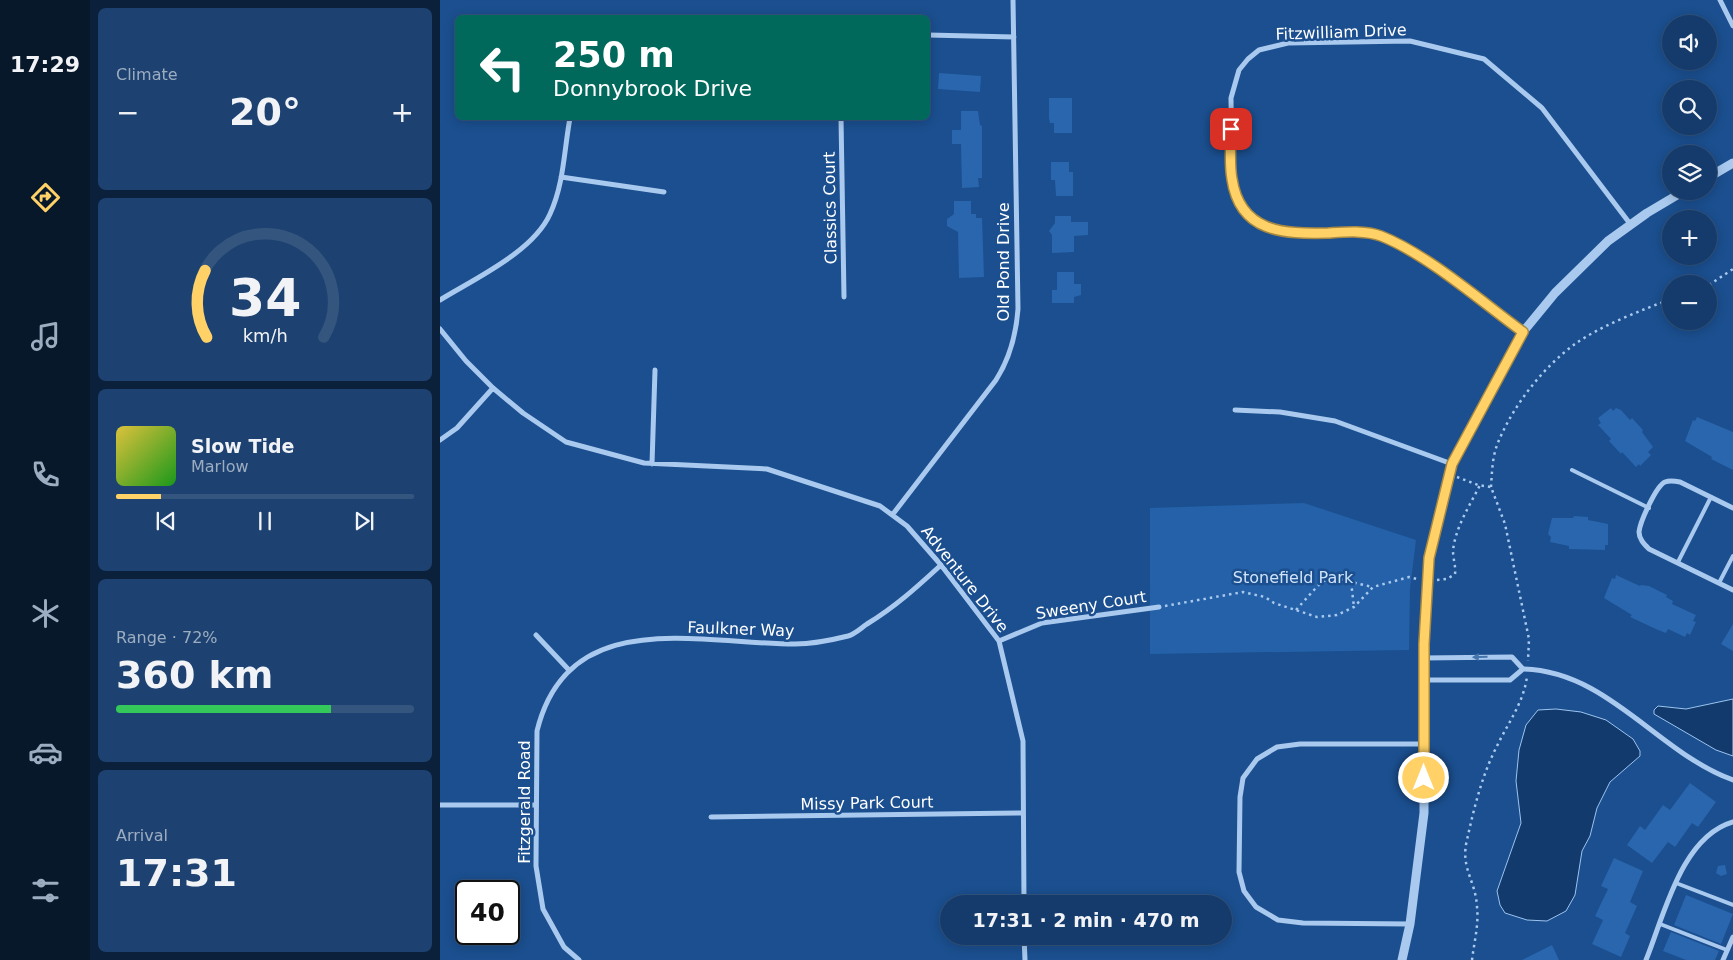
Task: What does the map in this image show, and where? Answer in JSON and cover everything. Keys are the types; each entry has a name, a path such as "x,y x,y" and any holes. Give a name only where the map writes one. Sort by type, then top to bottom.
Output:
{"street":[{"name":"Old Pond Drive","path":"893,514 996,380 1006,364 1012,347 1018,309 1014,0"},
{"path":"1720,0 1733,26"},
{"path":"930,35 1014,37"},
{"name":"Fitzwilliam Drive","path":"1523,332 1421,257 1379,235 1349,232 1293,234 1265,228 1241,208 1232,179 1231,98 1239,70 1248,59 1259,50 1288,43 1410,41 1484,59 1542,108 1630,225"},
{"path":"440,300 525,247 550,216 561,177 570,120"},
{"name":"Classics Court","path":"841,120 844,297"},
{"path":"1717,172 1733,162"},
{"path":"561,177 664,192"},
{"path":"1402,960 1410,924 1424,813 1423,658 1429,558 1452,464 1523,332 1555,294 1608,242 1630,225 1670,200"},
{"name":"Adventure Drive","path":"440,329 466,361 493,388 523,413 566,442 652,464 767,468 880,506 907,526 941,565 999,641 1023,741 1024,895"},
{"path":"652,464 655,370"},
{"path":"440,440 457,428 493,388"},
{"path":"1235,410 1280,412 1334,421 1452,464"},
{"path":"1733,508 1673,480 1658,487 1639,533 1642,542 1649,549 1733,590"},
{"name":"Faulkner Way","path":"568,669 595,651 630,641 674,640 798,644 850,635 895,607 941,565"},
{"name":"Sweeny Court","path":"999,641 1042,623 1159,607"},
{"path":"536,635 568,669"},
{"path":"1423,658 1512,657 1525,669 1566,677 1591,688 1691,760 1733,780"},
{"name":"Fitzgerald Road","path":"568,669 553,689 542,713 537,731 536,866 543,909 564,947 579,960"},
{"path":"1423,680 1510,680 1525,669"},
{"path":"1410,924 1303,924 1278,920 1256,907 1244,891 1239,872 1240,797 1243,778 1257,759 1277,747 1300,744 1423,744"},
{"path":"440,805 535,805"},
{"name":"Missy Park Court","path":"711,817 1023,813"},
{"path":"1646,960 1684,865 1698,844 1720,827 1733,822"},
{"path":"1723,960 1733,937"},
{"path":"1024,945 1025,960"}],"lane":[{"path":"1572,470 1648,508"},
{"path":"1678,562 1711,497"},
{"path":"1719,583 1733,556"},
{"path":"1676,884 1733,906"},
{"path":"1660,924 1727,950"}],"path":[{"path":"1717,280 1733,269"},
{"path":"1472,960 1478,908 1475,891 1466,873 1464,861 1466,843 1482,782 1496,747 1526,689 1525,669 1529,639 1505,524 1491,487 1492,464 1497,446 1514,412 1552,362 1577,343 1629,316 1662,303"},
{"path":"1450,474 1491,487"},
{"path":"1295,611 1324,579 1336,576 1350,582 1373,587 1409,577 1428,581 1448,578 1454,574 1453,552 1457,536 1465,514 1480,485"},
{"path":"1350,582 1354,607"},
{"path":"1159,607 1243,592 1265,597 1274,604 1317,617 1337,615 1354,607 1373,587"}],"green space":[{"name":"Stonefield Park","path":"1304,503 1416,540 1410,589 1409,650 1150,654 1150,508"}],"shaded area":[{"path":"1733,699 1733,756 1716,750 1654,714 1654,710 1658,706 1686,709"},
{"path":"1556,709 1581,712 1606,720 1633,739 1640,751 1640,756 1610,782 1597,808 1590,836 1582,851 1575,895 1566,911 1547,921 1527,920 1505,913 1500,905 1497,891 1521,823 1516,781 1519,750 1526,725 1538,710"}],"building":[{"path":"939,73 981,76 980,92 938,89"},
{"path":"1049,98 1072,98 1072,133 1054,133 1054,123 1050,123 1049,118"},
{"path":"961,111 978,111 980,125 982,126 982,178 978,178 979,187 962,188 961,144 952,144 952,130 961,130"},
{"path":"1051,162 1069,162 1069,172 1073,172 1073,196 1056,196 1055,180 1051,180"},
{"path":"954,201 971,201 971,214 976,214 976,218 982,218 984,277 959,278 958,232 947,226 947,219 954,214"},
{"path":"1055,216 1071,216 1071,222 1088,222 1088,235 1074,236 1074,252 1052,253 1052,235 1049,231 1055,223"},
{"path":"1057,272 1074,272 1074,284 1081,284 1081,295 1074,297 1074,303 1052,303 1052,290 1057,290"},
{"path":"1611,408 1613,411 1616,408 1621,410 1630,420 1632,418 1643,430 1642,432 1653,447 1648,452 1651,455 1640,466 1639,464 1636,467 1622,452 1621,454 1598,425 1601,423 1598,418"},
{"path":"1697,417 1733,432 1733,470 1711,459 1712,457 1685,441 1693,420 1695,421"},
{"path":"1574,516 1588,517 1588,520 1608,524 1608,545 1605,545 1605,550 1569,549 1569,546 1550,542 1551,537 1548,534 1552,518 1573,518"},
{"path":"1616,575 1640,586 1649,586 1667,595 1666,597 1673,601 1672,604 1696,615 1693,621 1696,622 1690,635 1687,633 1685,637 1668,629 1666,633 1658,630 1630,617 1632,615 1604,598 1612,578 1615,579"},
{"path":"1733,624 1733,651 1721,644"},
{"path":"1690,783 1716,802 1698,827 1692,823 1675,847 1668,842 1652,863 1627,845 1640,826 1645,830 1663,805 1670,810"},
{"path":"1614,858 1643,871 1630,902 1637,906 1625,933 1630,936 1621,957 1592,944 1603,920 1595,916 1608,889 1601,886"},
{"path":"1725,865 1727,874 1721,876 1716,873 1718,866"},
{"path":"1686,895 1733,914 1721,944 1674,925"},
{"path":"1671,932 1719,951 1715,960 1686,960 1663,951"},
{"path":"1552,945 1559,960 1522,960"}],"route":[{"path":"1231,129 1232,179 1241,208 1265,228 1293,234 1349,232 1379,235 1421,257 1523,332 1452,464 1429,558 1424,644 1424,778"}]}
